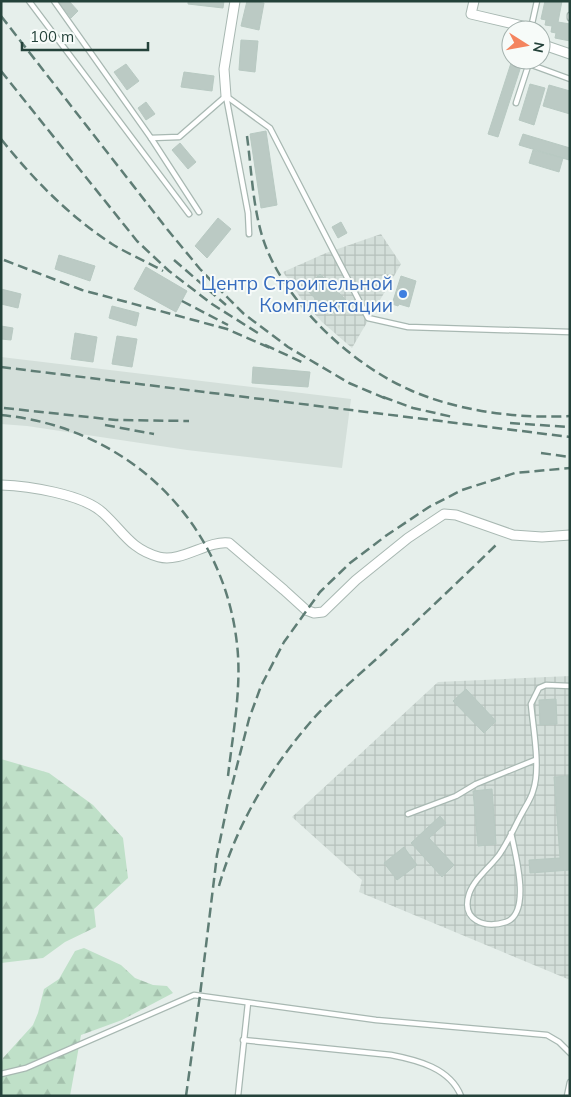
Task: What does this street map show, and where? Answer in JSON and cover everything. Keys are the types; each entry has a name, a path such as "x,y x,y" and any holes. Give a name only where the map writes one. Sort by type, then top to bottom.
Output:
{"street":[{"path":"226,96 224,69 235,1"},
{"path":"474,1 471,14 501,21"},
{"path":"551,47 570,54"},
{"path":"1,484 25,486 78,499 102,511 128,541 146,552 161,558 180,555 220,542 229,543 306,610 314,613 323,612 363,574 408,538 444,514 456,515 513,535 542,537 570,535"}],"lane":[{"path":"28,1 188,214"},
{"path":"54,1 151,138 200,212"},
{"path":"534,20 537,1"},
{"path":"516,103 527,70"},
{"path":"549,70 570,79"},
{"path":"151,138 179,137 226,96"},
{"path":"226,96 248,213 249,234"},
{"path":"226,96 270,128 368,318 408,327 570,332"},
{"path":"511,834 521,895 518,908 514,916 508,921 484,925 469,915 467,907 470,893 499,855 533,793 536,776 531,704 533,697 538,688 570,686"},
{"path":"408,814 456,796 476,784 535,760"},
{"path":"1,1074 26,1068 194,994 376,1020 546,1035 559,1042 570,1052"},
{"path":"238,1096 248,1003"},
{"path":"243,1040 391,1055 413,1059 436,1068 449,1078 458,1087 461,1096"},
{"path":"567,1096 570,1082"}],"shaded area":[{"path":"381,234 401,264 352,348 322,322 302,300 283,272 326,253"},
{"path":"1,357 351,399 342,468 187,450 27,426 1,424"},
{"path":"570,676 570,980 359,892 362,880 292,817 438,682"}],"green space":[{"path":"1,759 49,773 93,805 123,838 128,878 94,909 96,927 65,942 43,958 1,963"},
{"path":"84,948 121,965 135,978 153,985 167,986 173,993 122,1020 81,1035 70,1096 1,1096 1,1066 3,1058 33,1025 44,989 59,979 75,951"}],"building":[{"path":"58,1 69,1 78,11 71,18"},
{"path":"188,1 224,1 223,8 188,4"},
{"path":"247,1 264,3 259,30 241,26"},
{"path":"545,1 562,1 558,22 570,24 570,41 555,38 556,33 551,32 551,20 541,19"},
{"path":"241,40 258,41 255,72 239,70"},
{"path":"126,64 139,81 127,90 114,72"},
{"path":"509,70 520,70 498,137 488,134"},
{"path":"184,72 214,76 212,91 181,87"},
{"path":"530,84 545,88 534,125 519,120"},
{"path":"549,85 570,91 570,114 543,106"},
{"path":"146,102 155,114 146,120 138,108"},
{"path":"266,131 277,205 261,208 250,134"},
{"path":"523,134 570,148 569,160 519,145"},
{"path":"180,143 196,162 188,169 172,150"},
{"path":"533,150 563,158 559,172 529,163"},
{"path":"218,218 231,229 207,258 195,246"},
{"path":"341,222 347,233 338,238 332,227"},
{"path":"59,255 95,266 90,281 55,269"},
{"path":"146,267 187,291 176,312 134,289"},
{"path":"320,274 346,300 331,315 305,288"},
{"path":"401,276 416,281 409,307 392,304"},
{"path":"1,289 21,294 18,308 1,304"},
{"path":"112,306 139,313 136,326 109,318"},
{"path":"1,326 13,328 11,340 1,339"},
{"path":"75,333 97,337 93,362 71,359"},
{"path":"117,336 137,339 132,367 112,364"},
{"path":"253,367 310,372 308,387 252,383"},
{"path":"466,689 496,721 484,733 453,701"},
{"path":"556,699 557,724 540,725 539,700"},
{"path":"570,776 570,870 530,873 529,860 560,858 554,777"},
{"path":"492,789 496,844 478,846 473,791"},
{"path":"440,816 446,823 429,838 454,865 442,877 411,843"},
{"path":"404,847 417,865 397,880 384,863"}],"railway":[{"path":"1,16 167,229 200,269 244,314 288,347 349,383 389,400"},
{"path":"1,71 137,241 169,271 212,304 261,335"},
{"path":"247,136 256,210 268,252 292,294 308,314 346,350 367,366 410,390 448,403 509,415 570,416"},
{"path":"1,139 26,169 66,209 112,244 163,271"},
{"path":"4,260 82,290 227,329 270,348"},
{"path":"174,260 226,305"},
{"path":"182,301 228,325"},
{"path":"265,345 304,363"},
{"path":"1,367 570,437"},
{"path":"383,397 413,408 453,417"},
{"path":"4,408 116,420 189,421"},
{"path":"1,415 46,423 89,438 127,460 161,487 189,520 212,557 228,599 237,644 238,693 228,776"},
{"path":"510,423 570,427"},
{"path":"105,425 154,434"},
{"path":"541,453 570,457"},
{"path":"186,1096 217,855 229,797 249,719 261,686 284,642 320,592 350,563 429,507 462,490 515,473 570,468"},
{"path":"219,886 235,840 257,797 298,737 330,701 496,545"}],"place":[{"name":"Центр Строительной Комплектации","path":"403,294"}]}
